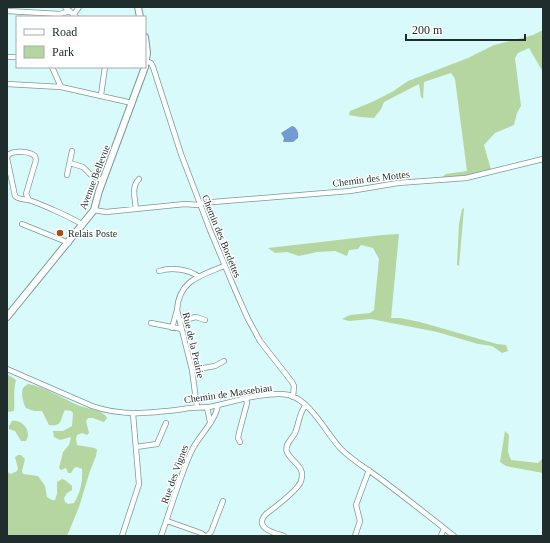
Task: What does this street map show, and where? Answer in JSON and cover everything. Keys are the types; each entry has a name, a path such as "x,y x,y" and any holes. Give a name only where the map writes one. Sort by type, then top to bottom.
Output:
{"main road":[{"name":"Avenue Bellevue","path":"146,41 146,55"},
{"name":"Avenue Bellevue","path":"7,317 69,243 94,210 144,68"}],"street":[{"path":"65,7 73,14"},
{"path":"73,14 78,7"},
{"path":"7,11 73,14"},
{"name":"Chemin des Bordettes","path":"146,65 151,63 155,71 180,154 224,266 254,333 292,382 294,386 293,397"},
{"path":"52,68 61,87"},
{"path":"101,95 105,68"},
{"path":"7,84 61,87 132,103"},
{"path":"67,175 72,151"},
{"path":"28,200 26,194 36,160 35,156 30,153 13,152 8,155 7,158 13,193 18,198 28,200 83,225"},
{"name":"Chemin des Mottes","path":"94,210 102,212 198,202 350,191 398,183 466,178 543,159"},
{"path":"70,163 83,167 90,174 103,181"},
{"path":"136,209 134,188 135,183 139,179"},
{"path":"22,224 69,243"},
{"name":"Rue de la Prairie","path":"197,407 192,370 177,310 178,301 186,284 224,266"},
{"path":"159,271 170,268 196,274 199,277"},
{"path":"172,328 177,310"},
{"path":"180,321 196,317 206,320"},
{"path":"152,323 182,329"},
{"path":"192,370 215,366 224,361"},
{"name":"Chemin de Massebiau","path":"7,369 92,406 111,412 133,414 164,412 207,407 246,399 281,395 300,399 341,449 454,536"},
{"path":"240,442 238,438 246,399"},
{"name":"Rue des Vignes","path":"162,536 191,451 210,422 218,405"},
{"path":"284,536 266,530 262,524 262,521 266,514 293,491 301,482 301,468 286,449 295,433 303,409 306,405"},
{"path":"207,407 210,422"},
{"path":"122,536 139,484 133,414"},
{"path":"136,447 157,444 166,423"},
{"path":"355,536 360,521 356,505 369,470"},
{"path":"167,520 206,536 211,532 223,501"},
{"path":"441,536 444,528"}],"green space":[{"path":"543,30 543,72 529,48 518,53 515,58 521,106 517,113 514,125 495,133 484,145 491,170 468,175 441,178 446,174 467,171 455,79 451,73 424,82 423,99 421,97 419,84 384,102 374,118 349,115 350,111 392,92 408,81 468,58 494,45 533,35"},
{"path":"464,208 459,266 457,265 459,224 462,209"},
{"path":"399,234 391,318 400,318 420,322 497,344 506,345 508,351 502,353 492,346 478,344 437,332 371,319 349,321 342,319 350,315 370,313 374,310 379,259 373,248 361,245 358,249 349,250 347,256 335,251 317,252 299,256 287,252 275,253 268,248"},
{"path":"7,374 16,380 14,391 14,411 7,412"},
{"path":"28,384 48,390 80,406 99,411 107,418 104,422 93,418 88,418 86,421 89,433 87,435 82,433 77,435 77,445 95,448 97,450 79,507 67,536 7,536 7,471 11,474 17,471 18,468 15,457 21,455 25,459 22,471 23,474 38,476 45,486 47,497 52,500 55,500 57,494 57,482 62,479 72,486 72,490 67,493 64,498 65,502 68,504 74,503 78,496 81,483 82,469 77,467 74,468 71,473 68,473 66,468 61,470 59,468 63,452 69,445 71,437 60,440 54,437 53,431 63,431 72,426 73,413 65,410 59,424 49,425 42,411 34,411 26,408 22,390 23,387"},
{"path":"12,421 23,424 28,434 26,441 21,441 15,431 9,429"},
{"path":"505,431 509,435 508,452 511,460 538,463 543,458 543,473 506,466 500,462"}],"water":[{"path":"292,126 297,130 298,138 293,142 283,142 284,138 281,133"}],"place":[{"name":"Relais Poste","path":"60,233"}]}
